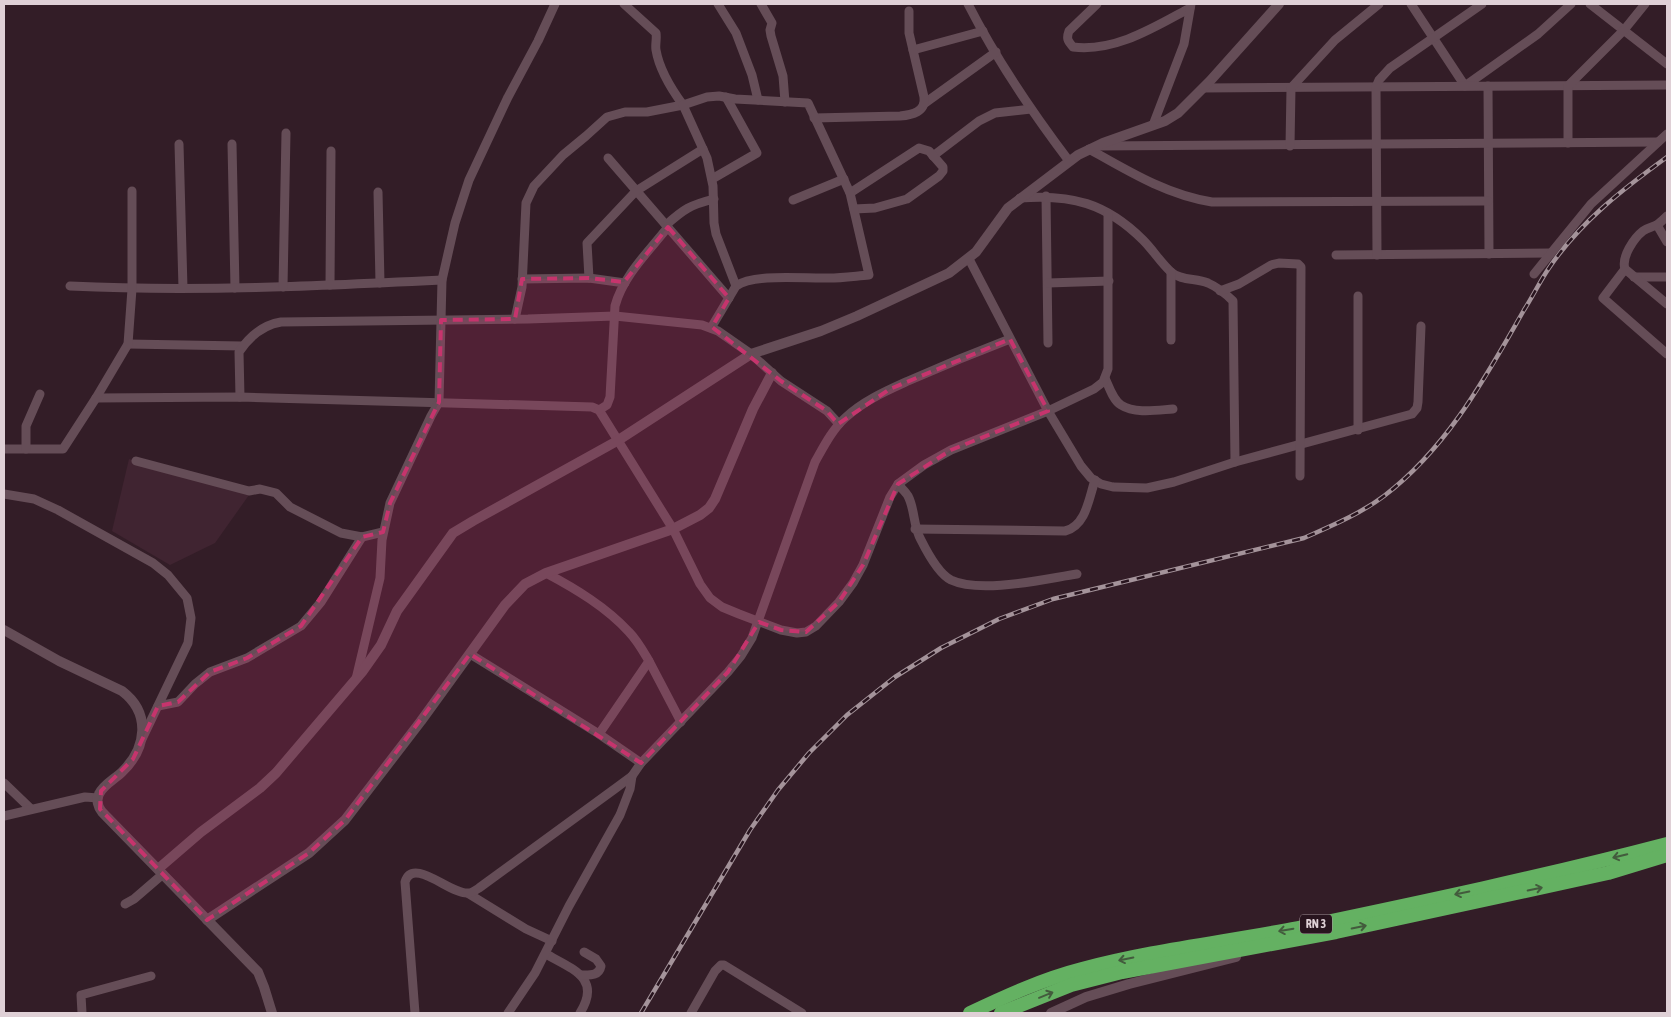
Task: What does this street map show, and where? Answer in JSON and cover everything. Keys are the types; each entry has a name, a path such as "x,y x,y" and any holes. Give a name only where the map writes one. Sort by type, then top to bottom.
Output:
{"highway":[{"name":"RN 3","path":"970,1013 1038,983 1082,969 1296,928 1452,895 1581,866 1667,844"},
{"name":"RN 3","path":"1001,1013 1071,985 1122,972 1310,937 1608,873 1667,855"}],"street":[{"path":"356,679 380,578 383,532 390,503 439,402 442,280 455,222 469,180 555,4"},
{"path":"624,4 656,33 655,48 662,69 673,92 683,105 707,158 712,179 716,234 736,286"},
{"path":"718,4 736,33 752,75 758,100"},
{"path":"761,4 772,23 770,30 783,76 785,102"},
{"path":"968,4 1031,109 1069,161"},
{"path":"1097,4 1069,31 1068,42 1073,48 1085,49 1116,44 1142,33 1190,6"},
{"path":"125,904 134,899 200,832 260,788 276,773 356,679 381,645 406,596 453,534 473,520 617,441 751,354 858,316 949,273 976,252 1008,208 1069,161 1092,148 1165,121 1178,114 1279,4"},
{"path":"1290,146 1291,88 1335,40 1379,4"},
{"path":"1411,4 1465,86"},
{"path":"1377,255 1376,87 1378,80 1390,68 1482,4"},
{"path":"1465,86 1538,34 1571,4"},
{"path":"1590,4 1667,64"},
{"path":"1568,143 1568,86 1624,30 1645,4"},
{"path":"1153,125 1184,44 1190,6"},
{"path":"909,11 909,33 925,103"},
{"path":"913,50 983,31"},
{"path":"814,118 873,118 905,116 918,112 925,103 996,52"},
{"path":"1203,88 1667,85"},
{"path":"1488,86 1489,254"},
{"path":"515,319 522,279 526,203 534,186 563,155 607,117 625,112 647,112 683,105 707,96 808,103 850,193 869,275 748,280 736,286 711,328"},
{"path":"712,179 757,153 726,98"},
{"path":"933,156 979,121 995,113 1031,109"},
{"path":"283,287 286,133"},
{"path":"1534,274 1591,204 1667,134"},
{"path":"1092,148 1658,142"},
{"path":"179,144 183,288"},
{"path":"232,144 235,288"},
{"path":"850,193 919,148 929,151 942,164 943,171 939,176 907,199 875,208 854,209"},
{"path":"1092,148 1162,188 1199,200 1212,202 1488,201"},
{"path":"590,278 587,243 636,190 703,149"},
{"path":"330,285 331,151"},
{"path":"608,158 729,298"},
{"path":"793,200 844,179"},
{"path":"4,449 63,449 128,344 132,289 132,191"},
{"path":"378,192 380,283"},
{"path":"1018,199 1046,196 1075,200 1098,207 1140,238 1171,272 1184,278 1208,283 1220,290 1232,301 1235,462"},
{"path":"1046,196 1048,343"},
{"path":"599,410 607,405 610,397 618,294 667,226 684,209 692,204 714,199"},
{"path":"96,398 240,397 592,407 599,410 673,529 700,584 710,598 722,607 781,630 797,633 806,632 816,626 854,583 863,565 880,519 898,484 924,465 951,450 1048,411 1094,389 1105,378 1108,369 1108,214"},
{"path":"1667,216 1657,226 1642,231 1635,239 1623,262 1625,269 1667,304"},
{"path":"1657,226 1667,242"},
{"path":"1336,255 1550,253"},
{"path":"969,259 1048,411 1081,466 1091,478 1113,487 1148,488 1174,482 1235,462 1403,418 1412,414 1417,408 1418,402 1421,326"},
{"path":"1220,290 1239,284 1271,265 1279,263 1298,264 1301,267 1300,476"},
{"path":"1625,269 1603,298 1667,354"},
{"path":"1171,272 1171,340"},
{"path":"1634,277 1667,277"},
{"path":"522,279 590,278 625,283"},
{"path":"70,286 132,289 235,288 442,280"},
{"path":"1048,283 1109,281"},
{"path":"1358,296 1358,430"},
{"path":"240,397 239,352 242,346 268,324 281,322 615,316 702,325 718,331 751,354 796,392 827,410 839,424"},
{"path":"469,894 587,811 632,776 641,763 709,693 741,656 759,622 815,462 839,424 854,410 890,390 942,365 1010,339"},
{"path":"128,344 242,346"},
{"path":"207,920 309,853 345,820 515,594 525,584 546,573 673,529 700,515 709,508 715,500 752,409 772,373"},
{"path":"1105,378 1120,405 1129,409 1173,409"},
{"path":"26,449 26,426 40,394"},
{"path":"136,461 249,491 260,489 276,493 290,507 301,514 342,533 362,537 383,532"},
{"path":"915,529 1065,531 1072,529 1082,518 1095,480"},
{"path":"898,484 908,495 915,529 921,540 941,573 951,580 1000,586 1077,574"},
{"path":"4,494 34,499 58,510 153,563 183,590 190,607 188,642 128,766 101,791 98,798 100,809 258,972 272,1013"},
{"path":"158,706 178,702 195,684 210,672 247,658 301,626 321,602 362,537"},
{"path":"546,573 599,605 630,632 649,661 681,722"},
{"path":"4,630 59,661 122,691 130,697 137,705 141,715 143,725 142,739"},
{"path":"470,654 599,734 641,763"},
{"path":"599,734 649,661"},
{"path":"508,1013 536,973 569,906 620,815 630,790 632,776"},
{"path":"4,783 31,809"},
{"path":"4,816 85,797 98,798"},
{"path":"415,1013 405,882 406,878 411,874 417,872 429,876 457,892 469,894 552,941"},
{"path":"1050,1013 1086,997 1129,984 1310,937"},
{"path":"582,975 593,975 601,966 600,962 584,952"},
{"path":"546,954 582,975 586,981 587,998 580,1013"},
{"path":"692,1013 715,972 721,965 724,965 802,1013"},
{"path":"82,1013 81,995 151,976"}],"highlighted area":[{"path":"668,227 729,298 712,327 781,381 827,411 838,424 890,389 1010,339 1048,411 951,450 898,484 863,565 839,602 806,632 781,630 759,622 728,672 641,763 470,654 345,820 309,853 207,920 100,809 101,791 133,759 158,706 178,702 210,672 247,658 301,626 362,537 383,532 390,503 439,402 441,320 515,319 522,279 589,278 624,282"}],"shaded area":[{"path":"129,459 249,495 215,543 170,565 112,531"}],"railway":[{"path":"641,1013 750,830 778,790 809,753 847,715 895,677 941,648 999,619 1053,599 1304,538 1345,519 1384,496 1407,477 1446,434 1495,361 1546,273 1561,251 1603,207 1667,157"}]}
